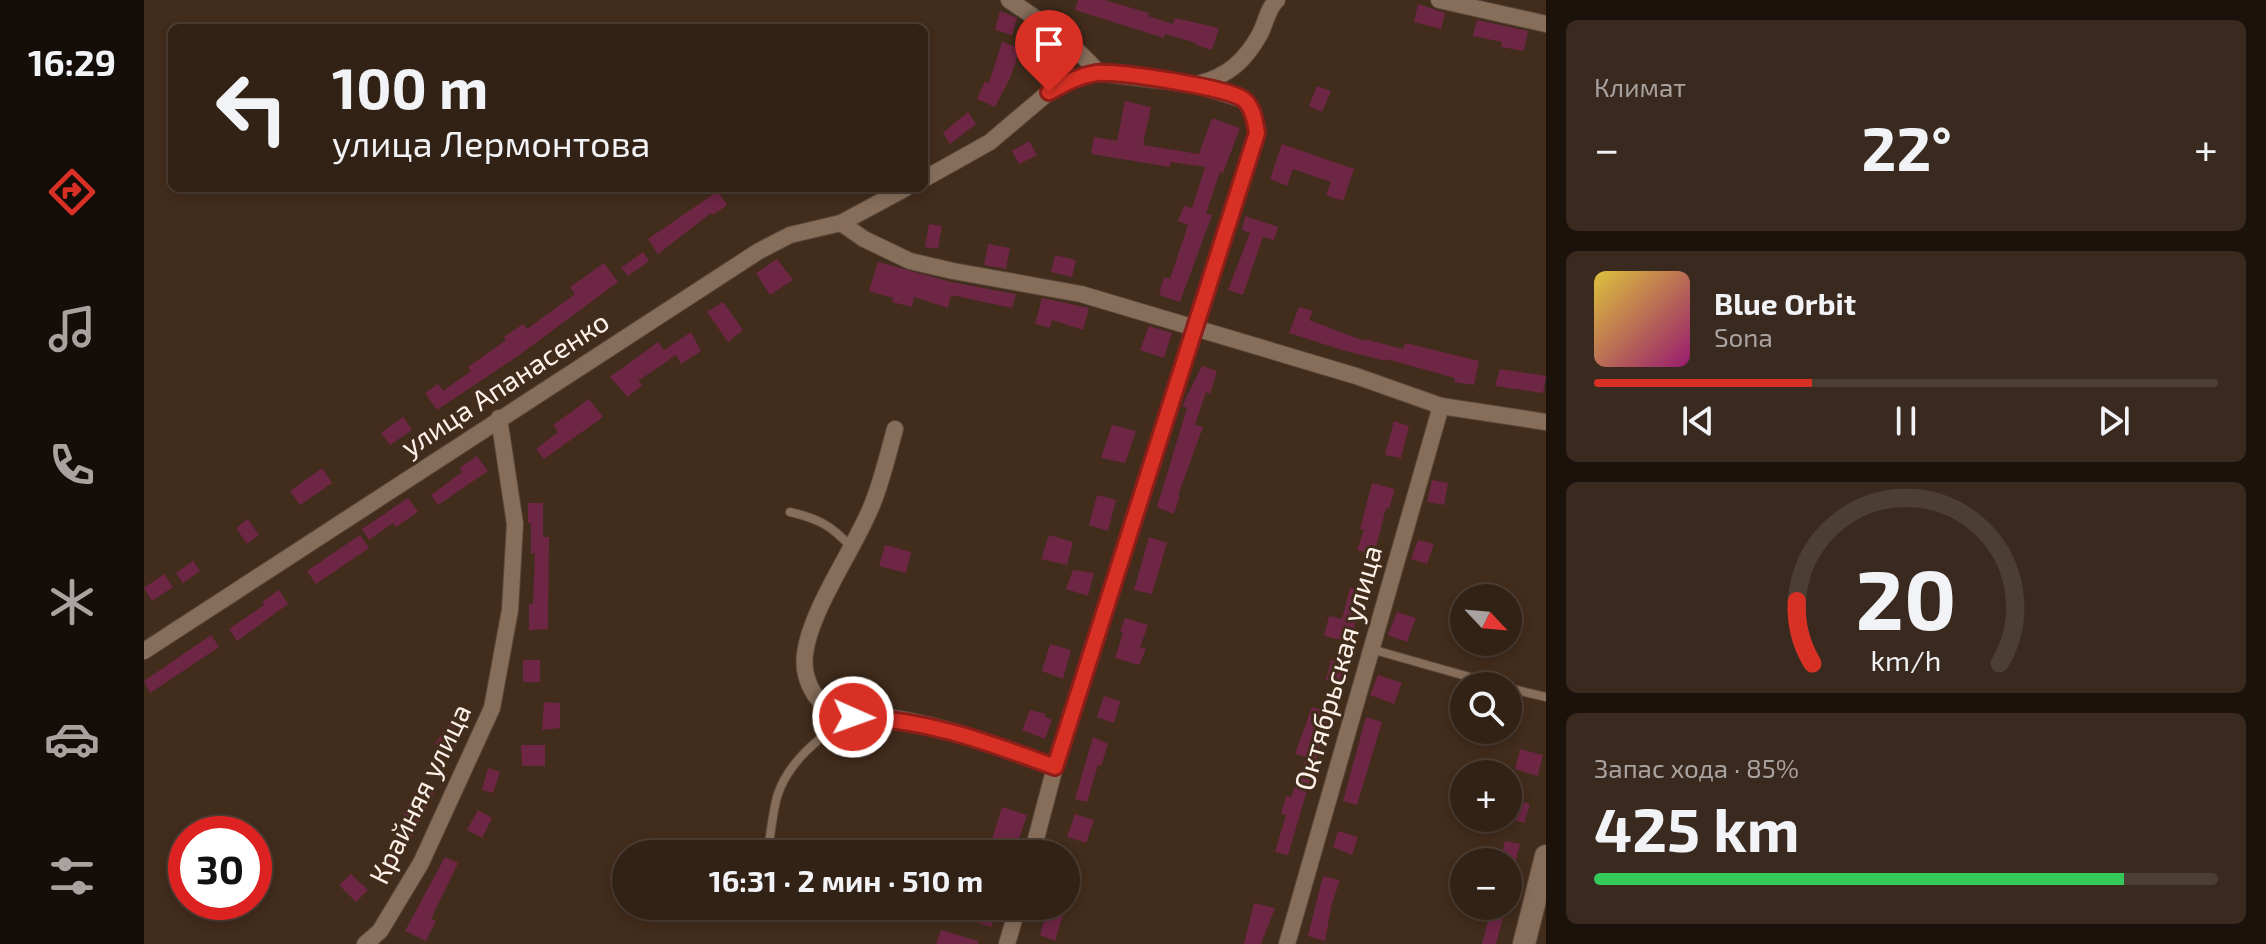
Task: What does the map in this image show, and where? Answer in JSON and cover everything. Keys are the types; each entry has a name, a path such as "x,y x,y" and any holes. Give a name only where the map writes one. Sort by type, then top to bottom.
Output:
{"street":[{"path":"1009,0 1059,33 1099,73"},
{"path":"1197,85 1221,78 1237,66 1259,35 1277,0"},
{"path":"1439,0 1546,24"},
{"path":"928,177 990,142 1049,92 1072,78 1099,73 1197,85 1244,100 1252,110 1257,133 1055,767 1036,840"},
{"name":"улица Апанасенко","path":"144,651 759,251 790,235 841,223 899,192"},
{"path":"841,223 864,239 910,261 1081,294 1356,376 1441,406 1546,422"},
{"name":"Октябрьская улица","path":"1287,944 1441,406"},
{"name":"Крайняя улица","path":"365,944 380,931 421,863 492,708 510,610 515,524 499,418"},
{"path":"895,429 874,503 817,614 805,655 807,681 817,699 833,711 853,717 897,719 966,735 1055,767"},
{"path":"1524,944 1546,856"},
{"path":"1007,944 1014,920"}],"lane":[{"path":"790,512 818,518 852,548"},
{"path":"1370,649 1451,672"},
{"path":"1522,691 1546,697"},
{"path":"770,840 778,796 785,778 830,730 853,717"}],"building":[{"path":"1078,0 1104,0 1149,13 1148,16 1173,24 1175,18 1219,28 1212,50 1075,10"},
{"path":"1418,4 1445,13 1441,29 1414,22"},
{"path":"1000,11 1017,18 1012,35 995,30"},
{"path":"1477,20 1528,31 1524,51 1501,47 1502,42 1473,36"},
{"path":"1002,42 1020,48 1011,76 995,107 977,99 985,81 989,83"},
{"path":"1317,86 1331,91 1322,112 1309,106"},
{"path":"1125,101 1151,107 1143,145 1199,154 1212,118 1240,128 1223,173 1220,172 1206,213 1212,215 1180,302 1159,295 1164,277 1170,279 1188,225 1178,221 1184,206 1192,208 1205,167 1171,162 1170,167 1091,154 1094,137 1117,141"},
{"path":"968,112 976,124 950,144 943,133"},
{"path":"1029,141 1037,155 1019,164 1012,151"},
{"path":"1282,144 1354,169 1343,201 1326,195 1331,182 1293,169 1287,186 1270,179"},
{"path":"717,192 727,205 713,215 711,213 658,254 648,239"},
{"path":"1245,216 1278,227 1274,240 1263,237 1243,295 1228,290 1250,233 1242,230"},
{"path":"929,224 942,226 938,249 925,247"},
{"path":"988,244 1010,248 1006,269 984,265"},
{"path":"643,252 649,261 628,276 621,268"},
{"path":"1055,255 1076,260 1072,277 1051,272"},
{"path":"777,259 793,280 770,295 756,273"},
{"path":"878,262 951,282 1016,294 1012,308 951,295 948,308 914,297 912,307 892,302 893,298 869,291"},
{"path":"604,263 618,282 518,356 437,410 425,393 438,384 443,391 471,371 468,367 506,340 504,337 523,324 527,329 575,294 570,287"},
{"path":"1042,298 1089,308 1083,330 1052,320 1050,328 1035,324"},
{"path":"723,302 743,330 728,342 707,312"},
{"path":"1299,307 1313,311 1309,320 1364,341 1403,349 1405,343 1479,361 1474,385 1454,382 1455,378 1342,350 1289,333"},
{"path":"1149,326 1172,333 1164,358 1140,350"},
{"path":"691,332 701,351 681,364 676,355 638,381 642,385 628,397 610,377 658,342 664,350"},
{"path":"1202,366 1217,371 1195,425 1203,427 1174,514 1157,507 1187,408 1182,406"},
{"path":"1500,369 1546,376 1543,393 1495,386"},
{"path":"589,399 603,417 544,459 536,449 558,432 553,425"},
{"path":"403,417 412,430 390,445 381,433"},
{"path":"1394,421 1409,426 1401,458 1385,455"},
{"path":"1112,425 1136,431 1125,463 1101,458"},
{"path":"477,456 488,471 438,505 431,495 462,472 459,468"},
{"path":"322,468 332,483 300,505 290,491"},
{"path":"1432,480 1448,483 1444,505 1427,502"},
{"path":"1372,483 1395,489 1389,509 1386,508 1374,555 1357,550 1364,530 1360,529"},
{"path":"1097,495 1116,500 1108,531 1089,525"},
{"path":"408,498 418,512 396,527 393,523 369,540 362,529"},
{"path":"528,503 543,503 543,537 549,537 548,629 529,630 535,553 531,554"},
{"path":"248,519 259,535 247,544 236,528"},
{"path":"360,535 369,548 316,584 307,571"},
{"path":"1049,535 1073,542 1067,565 1041,559"},
{"path":"1149,537 1167,543 1152,594 1134,590"},
{"path":"1418,540 1434,544 1427,564 1411,559"},
{"path":"885,545 911,552 906,573 879,566"},
{"path":"193,561 200,571 183,583 176,573"},
{"path":"1073,570 1094,573 1088,596 1066,589"},
{"path":"164,574 173,587 152,601 144,588"},
{"path":"1350,588 1364,591 1350,642 1324,636 1329,616 1342,619"},
{"path":"279,590 288,604 237,641 229,629 264,605 262,602"},
{"path":"1397,612 1416,618 1407,642 1388,635"},
{"path":"1125,618 1148,625 1140,647 1146,649 1139,665 1115,658"},
{"path":"211,635 219,647 150,693 144,681"},
{"path":"1050,644 1071,650 1063,679 1042,671"},
{"path":"523,660 540,660 540,682 523,682"},
{"path":"1331,660 1347,664 1340,683 1326,680"},
{"path":"1378,675 1402,683 1394,704 1370,695"},
{"path":"1104,696 1120,701 1114,723 1097,717"},
{"path":"544,702 560,703 560,728 542,730"},
{"path":"1312,707 1330,712 1288,855 1275,852 1286,815 1281,814 1286,796 1291,797 1306,757 1295,754"},
{"path":"1030,710 1046,714 1045,717 1052,720 1045,739 1022,730"},
{"path":"1366,717 1382,722 1357,805 1343,801"},
{"path":"448,724 463,735 450,756 435,744"},
{"path":"1093,737 1108,744 1087,802 1075,799"},
{"path":"521,745 545,745 545,766 522,766"},
{"path":"1520,749 1543,755 1538,776 1522,771 1522,760 1517,760"},
{"path":"488,768 500,772 493,793 482,790"},
{"path":"420,781 436,789 396,868 382,860 398,833 395,831"},
{"path":"1522,802 1530,804 1522,822"},
{"path":"1002,807 1027,815 1019,840 992,840"},
{"path":"478,810 492,818 482,838 467,830"},
{"path":"1075,814 1094,820 1086,843 1067,837"},
{"path":"1338,831 1358,837 1352,855 1333,847"},
{"path":"1505,841 1520,844 1519,848 1503,848"},
{"path":"445,857 458,863 431,919 436,921 426,941 405,931"},
{"path":"351,874 368,890 356,902 339,885"},
{"path":"1323,876 1340,880 1325,941 1308,936"},
{"path":"1254,903 1275,908 1261,944 1244,944"},
{"path":"977,920 994,920 991,927"},
{"path":"1044,920 1062,920 1055,941 1040,935"},
{"path":"1488,920 1502,920 1496,944 1482,944"},
{"path":"941,930 978,941 978,944 936,944"}],"route":[{"path":"853,717 897,719 966,735 1055,767 1257,133 1252,110 1244,100 1197,85 1099,73 1072,78 1049,92"}]}
